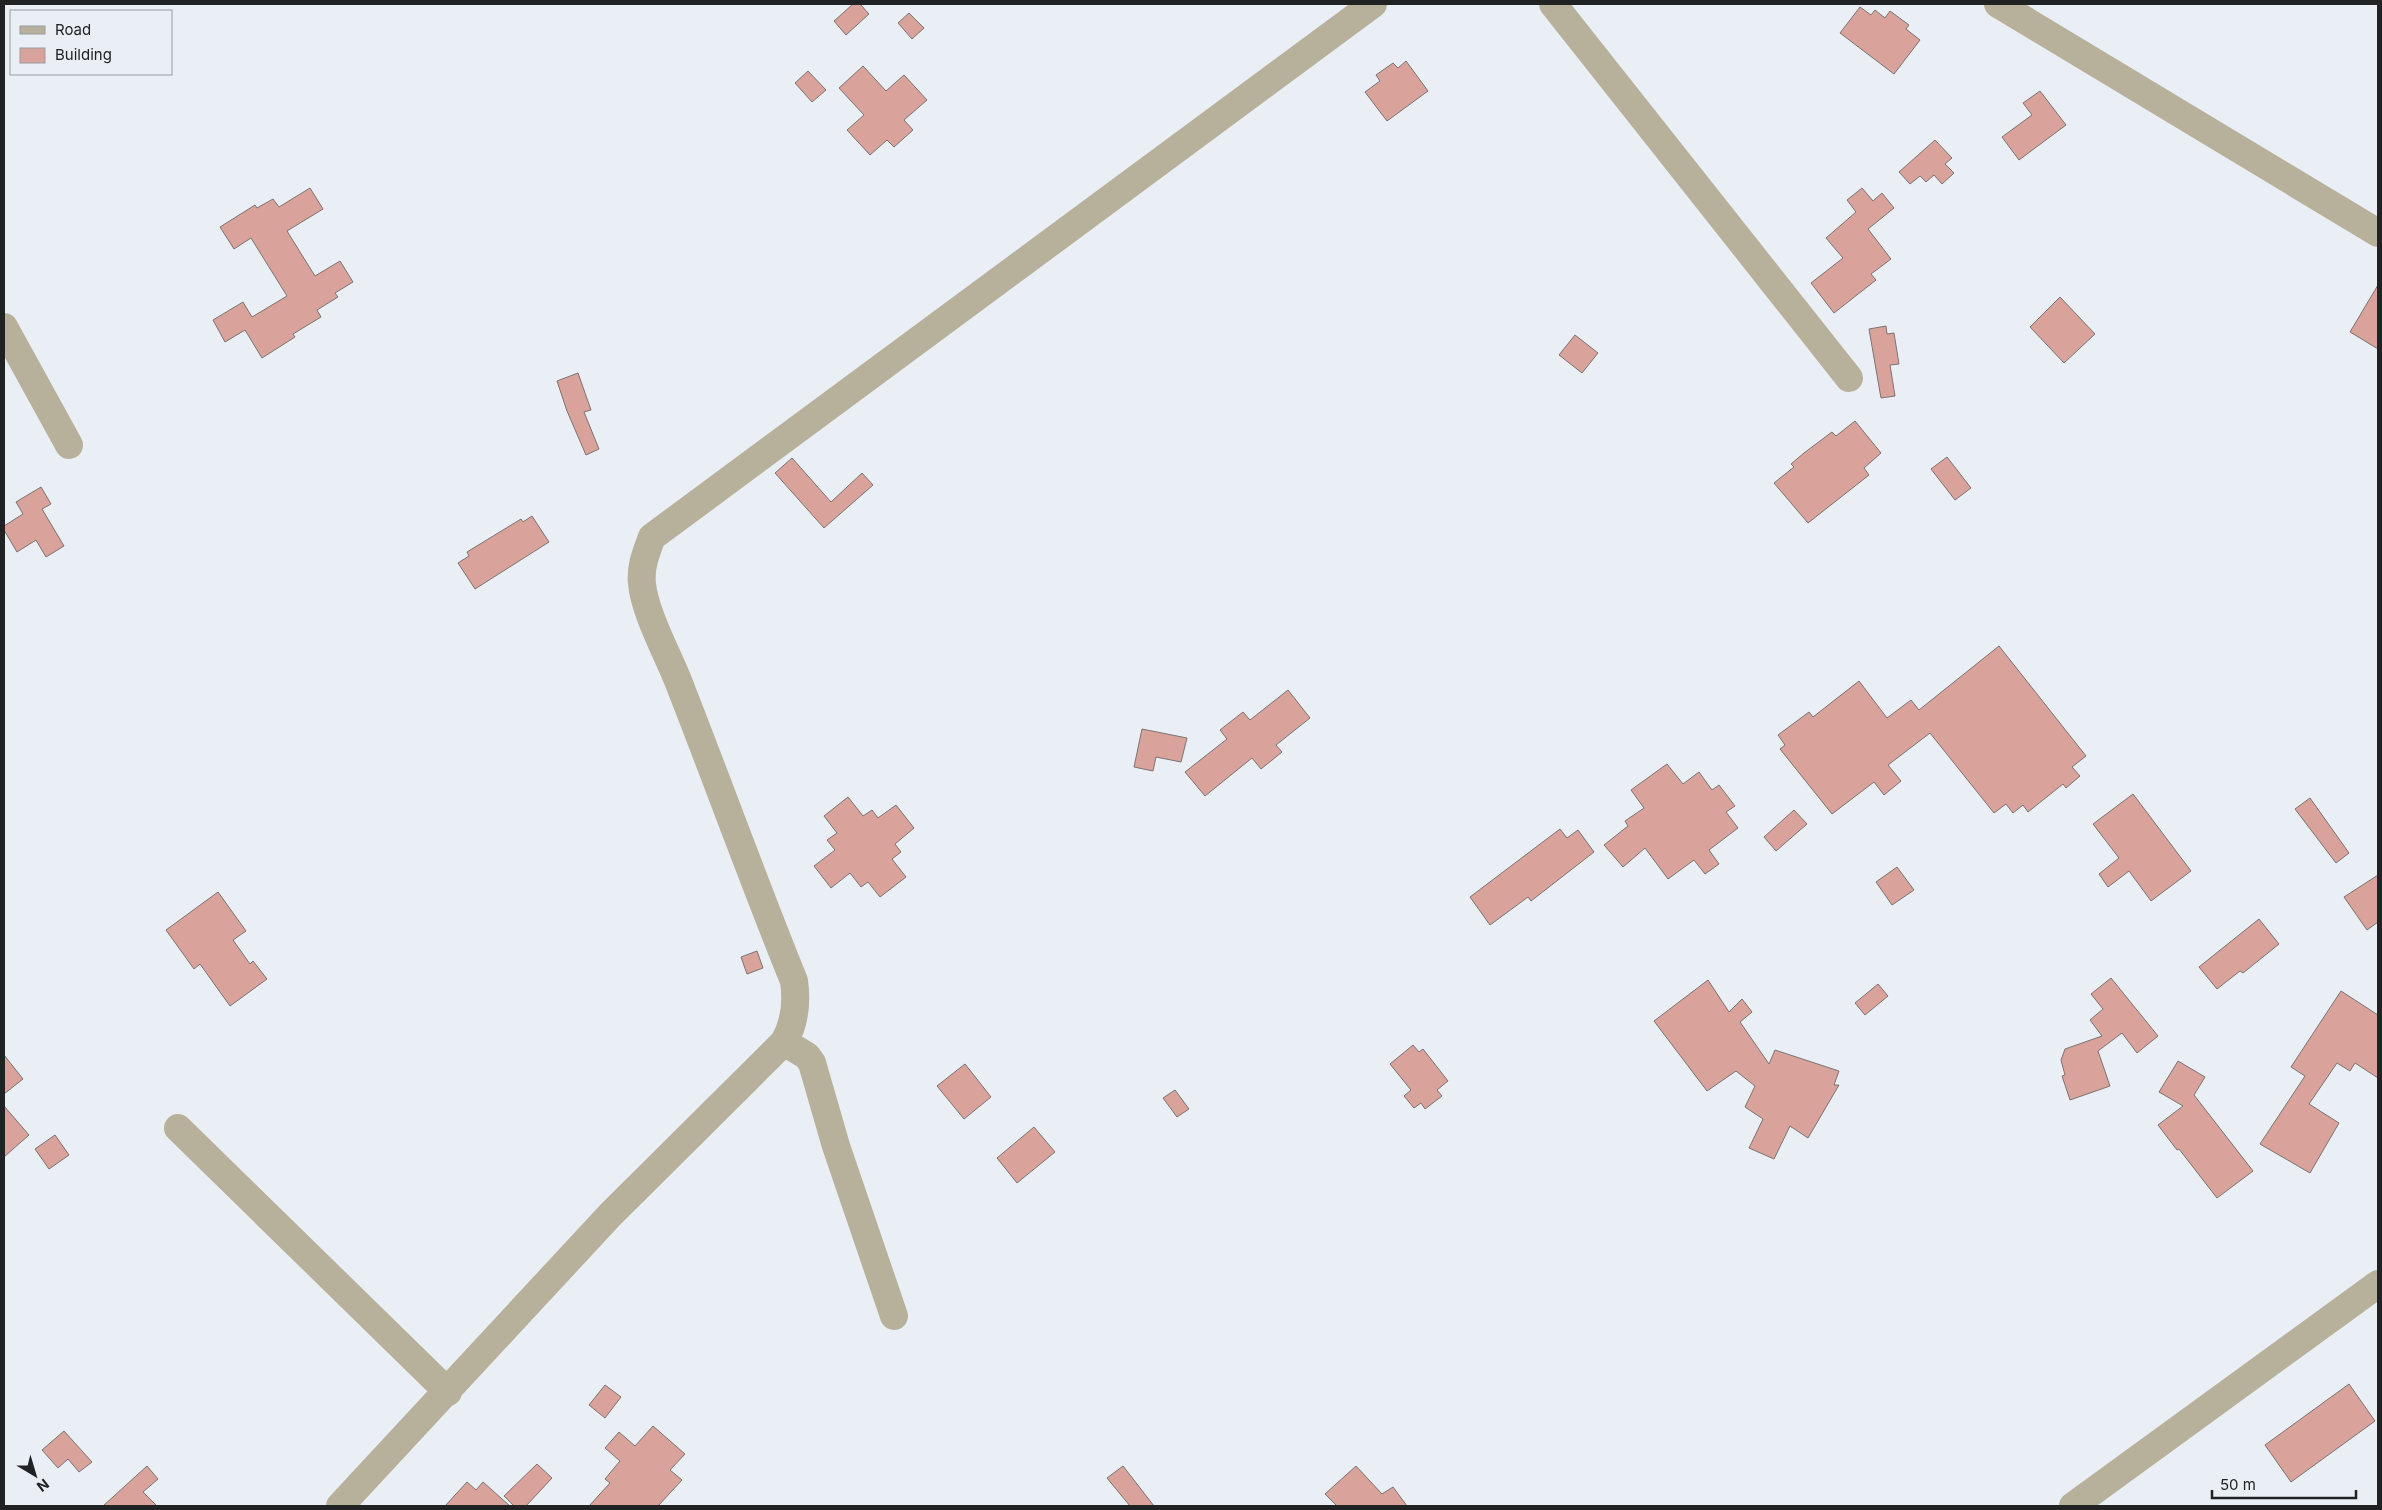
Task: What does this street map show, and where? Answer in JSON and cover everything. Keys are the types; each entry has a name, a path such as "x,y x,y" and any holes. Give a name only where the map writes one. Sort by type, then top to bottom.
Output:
{"street":[{"path":"340,1506 448,1392 610,1215 784,1042 793,1021 796,994 794,981 751,877 682,689 653,620 642,585 642,562 652,537 1373,4"},
{"path":"1552,4 1849,378"},
{"path":"1998,4 2378,233"},
{"path":"4,327 69,445"},
{"path":"784,1042 807,1056 812,1063 836,1146 894,1316"},
{"path":"178,1128 448,1392"},
{"path":"2072,1506 2378,1284"}],"building":[{"path":"853,4 860,4 869,14 846,35 834,21"},
{"path":"1860,7 1871,15 1875,10 1885,18 1890,11 1909,25 1906,29 1920,40 1894,74 1840,33"},
{"path":"909,13 924,28 912,39 898,23"},
{"path":"1406,61 1428,91 1387,121 1365,92 1380,81 1376,75 1393,63 1398,68"},
{"path":"863,66 886,91 904,75 927,100 904,120 913,130 894,147 887,140 870,155 847,130 864,115 839,88"},
{"path":"808,71 826,90 812,102 795,83"},
{"path":"2040,91 2066,125 2019,160 2002,137 2032,115 2023,103"},
{"path":"1935,140 1952,158 1945,164 1954,173 1942,184 1934,175 1926,182 1920,176 1910,184 1899,172"},
{"path":"310,188 323,209 287,231 315,276 340,261 353,282 335,293 338,297 317,310 321,317 293,334 295,337 262,358 245,330 225,342 213,320 243,302 252,317 287,296 251,238 234,249 220,227 255,205 257,208 273,199 279,207"},
{"path":"1862,188 1873,201 1882,193 1894,208 1868,229 1891,259 1871,274 1876,280 1834,313 1811,283 1843,258 1826,238 1856,212 1847,200"},
{"path":"2378,285 2378,349 2350,332"},
{"path":"2060,297 2095,334 2064,363 2030,327"},
{"path":"1886,326 1887,334 1894,333 1899,364 1890,365 1895,396 1881,398 1869,329"},
{"path":"1575,335 1598,353 1582,373 1559,355"},
{"path":"578,373 591,410 584,412 599,449 586,455 567,411 557,381"},
{"path":"1855,421 1881,453 1864,468 1869,475 1808,523 1774,483 1794,467 1791,464 1804,453 1832,432 1836,436"},
{"path":"1947,457 1971,488 1955,500 1931,469"},
{"path":"792,458 831,502 862,473 873,485 824,528 775,473"},
{"path":"41,487 51,504 42,509 64,546 46,557 36,540 17,552 4,530 4,526 23,514 16,502"},
{"path":"532,516 549,542 475,589 458,563 469,556 467,552 521,519 523,522"},
{"path":"1999,646 2086,756 2072,767 2080,776 2066,788 2063,784 2028,812 2023,805 2013,813 2006,804 1994,813 1930,733 1888,765 1901,781 1884,795 1874,782 1832,814 1780,749 1785,745 1778,735 1809,712 1813,717 1859,681 1887,718 1911,700 1919,710"},
{"path":"1288,690 1310,718 1276,745 1282,752 1261,769 1252,758 1205,796 1185,772 1227,739 1220,730 1243,712 1250,720"},
{"path":"1142,729 1187,738 1181,762 1156,757 1153,771 1134,767"},
{"path":"1667,764 1683,784 1699,772 1712,790 1719,785 1735,806 1726,812 1738,828 1709,850 1719,864 1705,874 1694,860 1668,879 1645,848 1623,867 1604,845 1628,826 1625,821 1644,808 1631,790"},
{"path":"2133,794 2191,871 2151,901 2129,871 2108,887 2099,874 2119,858 2093,824"},
{"path":"848,797 863,816 872,810 878,818 896,805 914,828 895,844 901,852 892,859 906,877 880,897 868,882 861,887 850,873 831,888 814,866 835,850 827,840 837,833 824,816"},
{"path":"2310,798 2349,853 2336,863 2295,809"},
{"path":"1794,810 1807,824 1776,851 1764,837"},
{"path":"1560,829 1567,838 1578,830 1594,852 1531,901 1528,897 1490,925 1470,897"},
{"path":"1897,867 1914,890 1892,905 1876,882"},
{"path":"2378,875 2378,922 2367,930 2344,897"},
{"path":"218,892 246,931 233,940 250,964 253,961 267,979 230,1006 200,964 194,969 166,930"},
{"path":"2259,919 2279,944 2243,973 2240,971 2217,989 2199,967"},
{"path":"757,951 763,968 747,974 741,957"},
{"path":"2111,978 2158,1036 2137,1053 2122,1033 2098,1051 2110,1086 2070,1100 2062,1076 2065,1075 2061,1060 2065,1049 2102,1036 2090,1020 2103,1009 2091,994"},
{"path":"1708,980 1729,1012 1742,999 1752,1012 1740,1022 1769,1064 1775,1050 1839,1071 1834,1085 1839,1085 1808,1138 1790,1126 1774,1159 1749,1148 1763,1119 1745,1107 1755,1086 1736,1071 1707,1091 1654,1021"},
{"path":"1878,984 1888,996 1865,1015 1855,1003"},
{"path":"2341,991 2378,1015 2378,1078 2355,1063 2350,1071 2337,1063 2309,1104 2339,1123 2310,1173 2260,1144 2305,1076 2291,1067"},
{"path":"1413,1045 1419,1052 1423,1049 1448,1081 1437,1090 1442,1096 1425,1109 1421,1103 1414,1108 1404,1096 1411,1090 1390,1064"},
{"path":"4,1055 23,1079 4,1094"},
{"path":"2178,1061 2205,1077 2194,1095 2253,1171 2217,1198 2158,1125 2183,1106 2159,1092"},
{"path":"965,1064 991,1097 964,1119 937,1086"},
{"path":"1175,1090 1189,1109 1177,1117 1163,1098"},
{"path":"4,1106 29,1135 4,1157"},
{"path":"1034,1127 1055,1152 1017,1183 997,1158"},
{"path":"55,1135 69,1155 49,1169 35,1149"},
{"path":"2349,1384 2375,1421 2291,1482 2265,1445"},
{"path":"605,1385 621,1397 605,1418 589,1405"},
{"path":"653,1426 685,1454 670,1470 682,1480 658,1506 589,1506 610,1483 605,1479 620,1461 605,1448 619,1432 635,1446"},
{"path":"64,1431 92,1462 79,1472 68,1459 58,1468 42,1450"},
{"path":"537,1464 552,1478 526,1506 514,1506 504,1496"},
{"path":"147,1466 158,1479 143,1492 157,1506 103,1506"},
{"path":"1123,1466 1154,1506 1130,1506 1107,1478"},
{"path":"1356,1466 1382,1494 1393,1487 1407,1506 1337,1506 1325,1494"},
{"path":"467,1482 476,1490 483,1482 510,1506 445,1506"}]}
